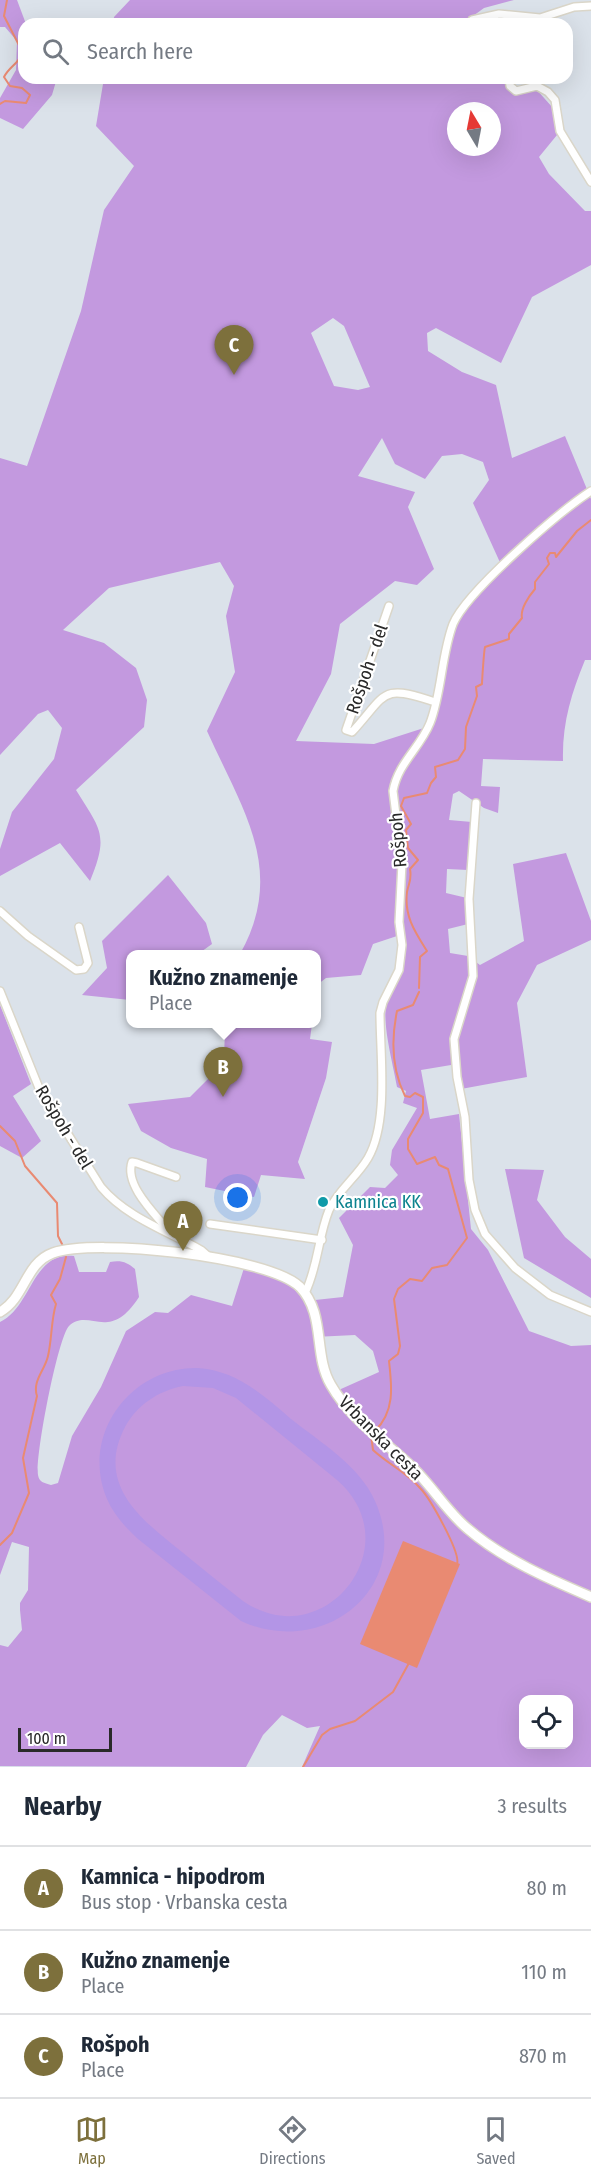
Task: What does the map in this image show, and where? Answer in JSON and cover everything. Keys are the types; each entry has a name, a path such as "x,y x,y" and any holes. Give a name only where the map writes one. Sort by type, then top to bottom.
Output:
{"street":[{"path":"479,18 490,15 540,18 574,7 591,6"},
{"path":"510,84 516,91 537,86 553,96 557,106 560,131 591,182"},
{"name":"Rošpoh","path":"305,1293 314,1276 329,1210 367,1160 377,1132 382,1094 380,1013 399,970 402,945 399,921 402,863 393,790 401,766 430,723 457,616 473,596 546,526 591,491"},
{"name":"Rošpoh - del","path":"389,606 346,730 352,732 382,697 391,691 404,691 435,702"},
{"path":"476,803 469,899 473,976 454,1040 457,1077 465,1117 469,1180 475,1210 485,1234 515,1268 550,1295 591,1312"},
{"path":"0,911 28,936 76,970 84,969 88,963 79,927"},
{"name":"Rošpoh - del","path":"0,991 39,1088 94,1177 110,1197 135,1215 168,1231 211,1258"},
{"name":"Rošpoh - del","path":"168,1231 135,1185 130,1166 132,1162 137,1163 176,1177"},
{"path":"210,1224 321,1240"},
{"path":"0,1312 13,1303 38,1261 57,1252 74,1248 122,1247 211,1258 272,1271 291,1279 305,1293"},
{"name":"Vrbanska cesta","path":"305,1293 313,1306 322,1368 346,1406 374,1435 414,1469 467,1529 513,1559 591,1597"}],"shaded area":[{"path":"0,0 17,0 24,18 18,18 18,84 55,84 52,95 23,129 0,118 0,98 16,70 17,41 5,27 0,27"},
{"path":"130,0 514,0 484,8 470,18 114,17"},
{"path":"103,84 506,84 513,93 536,89 553,108 557,135 539,157 549,174 585,211 591,211 591,265 532,297 501,363 436,328 427,333 428,351 462,372 496,385 512,458 565,436 591,499 591,660 585,660 572,697 564,734 563,761 483,759 481,786 500,787 498,813 484,808 459,791 453,794 449,820 472,822 468,870 447,869 446,893 467,898 468,924 448,929 450,953 468,956 480,965 524,941 513,864 566,853 591,921 591,940 537,965 517,1003 527,1077 461,1089 457,1064 421,1070 430,1119 459,1114 471,1229 488,1250 529,1331 571,1346 591,1345 591,1767 302,1767 320,1726 307,1728 282,1715 263,1735 246,1767 0,1766 0,1645 8,1647 22,1630 20,1603 28,1590 29,1547 12,1542 0,1575 0,1322 11,1315 49,1262 60,1257 74,1256 79,1272 106,1272 110,1262 114,1261 124,1262 135,1269 139,1297 128,1311 118,1319 109,1322 77,1321 69,1326 64,1335 48,1398 38,1464 38,1475 41,1481 51,1485 58,1483 72,1436 101,1387 126,1331 155,1312 168,1313 191,1295 232,1306 244,1268 278,1277 306,1301 343,1297 353,1245 339,1218 370,1187 385,1188 398,1175 390,1165 392,1150 417,1108 403,1103 406,1091 397,1087 385,1020 387,1000 404,954 403,934 373,944 361,975 326,978 321,982 321,950 242,950 254,924 260,895 259,867 254,840 245,814 207,731 235,672 226,616 234,586 220,562 109,588 63,630 104,643 136,668 147,700 144,727 76,790 100,833 99,853 90,881 60,843 0,876 0,849 12,812 54,759 62,728 48,710 38,714 0,755 0,458 27,466 81,311 104,210 134,166 96,126","holes":["333,318 344,326 370,387 358,390 334,386 311,333","382,438 395,464 425,479 442,456 462,454 483,462 489,480 473,503 503,569 456,620 427,727 374,744 296,741 331,674 340,624 395,581 417,585 434,569 408,507 415,492 358,476","355,1335 373,1351 379,1372 332,1393 317,1363 314,1337"]},
{"path":"168,875 206,923 212,944 204,950 126,950 126,1000 82,995 107,968 102,941"},
{"path":"0,1005 31,1084 13,1096 41,1141 22,1158 0,1146"},
{"path":"225,1028 311,1028 310,1039 332,1042 326,1078 298,1162 305,1179 261,1175 254,1197 205,1187 207,1159 171,1148 141,1131 128,1104 190,1097 224,1063"},
{"path":"505,1169 544,1170 537,1200 565,1237 591,1259 591,1298 524,1258"},
{"path":"197,1368 211,1370 224,1373 248,1385 338,1456 360,1477 375,1501 384,1533 382,1562 371,1587 353,1608 330,1623 302,1631 272,1630 241,1621 138,1539 116,1516 107,1499 100,1475 100,1452 106,1430 117,1410 132,1392 151,1379 173,1371","holes":["183,1386 213,1388 236,1398 337,1480 358,1506 365,1534 362,1562 348,1586 328,1604 302,1615 273,1615 243,1601 138,1514 119,1484 116,1466 117,1448 125,1427 136,1412 149,1400 174,1388"]},
{"path":"403,1541 460,1564 417,1668 360,1644"}],"waterway":[{"path":"7,0 4,16 18,43"},
{"path":"0,104 5,101 26,103 30,95 22,88 10,86 4,77 18,61"},
{"path":"419,988 420,957 427,951 415,930 407,909 410,869 418,860 408,848 406,830 411,824 401,806 404,798 427,793 436,777 435,767 458,760 465,749 466,727 477,696 476,687 482,684 485,647 509,639 509,634 522,618 524,607 535,589 535,582 549,564 547,558 550,553 555,553 556,557 577,531 591,520"},
{"path":"375,1431 389,1407 391,1398 389,1361 398,1354 400,1346 394,1299 398,1289 410,1279 422,1281 432,1268 447,1265 467,1238 448,1169 439,1165 435,1157 417,1164 408,1149 408,1139 423,1113 423,1097 415,1093 410,1097 405,1096 395,1065 394,1033 397,1011 413,1005 419,992"},
{"path":"0,1126 15,1141 25,1166 57,1203 58,1236 64,1248"},
{"path":"0,1545 12,1533 29,1493 23,1458 37,1396 36,1385 49,1350 56,1304 51,1295 60,1279 66,1257"},
{"path":"371,1435 373,1450 415,1482 425,1494 450,1538 457,1564"},
{"path":"303,1767 322,1735 330,1729 355,1721 393,1692 409,1663"}],"place":[{"name":"Rošpoh","path":"234,375"},
{"name":"Kužno znamenje","path":"223,1097"},
{"name":"Kamnica KK","path":"323,1202"},
{"name":"Kamnica - hipodrom","path":"183,1251"}]}
